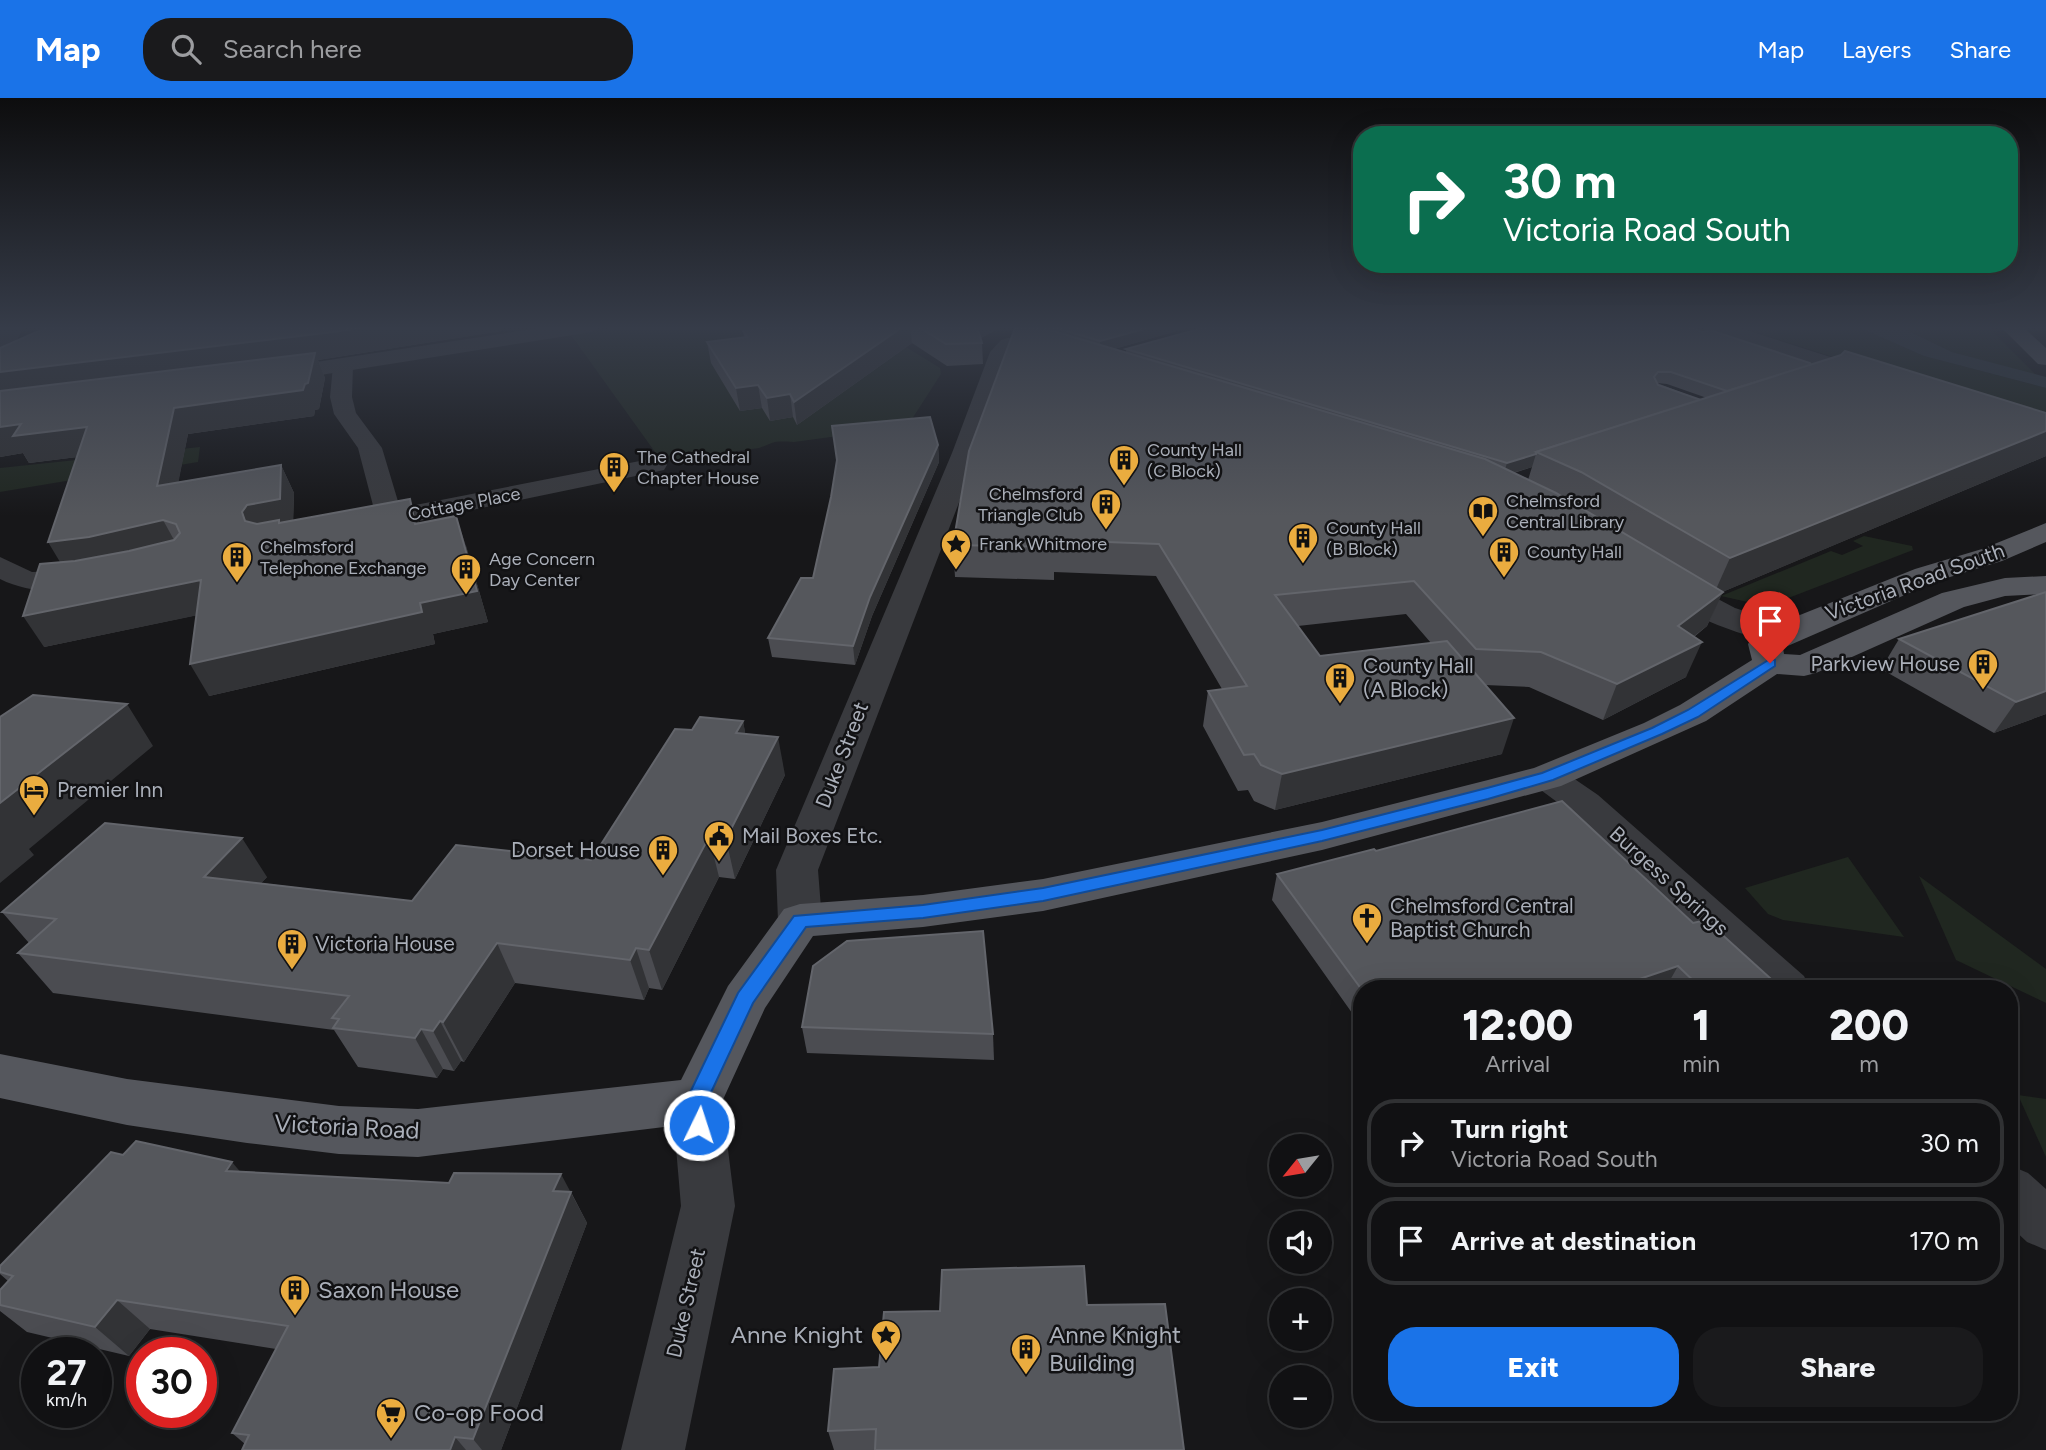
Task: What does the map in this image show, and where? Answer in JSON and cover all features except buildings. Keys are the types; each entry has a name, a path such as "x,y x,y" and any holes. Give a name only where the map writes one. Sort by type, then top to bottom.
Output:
{"main road":[{"name":"Victoria Road South","path":"800,921 923,911 1043,895 1322,836 1547,777 1693,713 1776,649 1926,575 1992,555 2046,532"},
{"name":"Victoria Road South","path":"1776,649 1804,666 1954,600 2005,587 2046,586"},
{"path":"697,1101 745,999 800,921"},
{"name":"Victoria Road","path":"0,1076 127,1102 247,1120 418,1133 697,1101"}],"street":[{"path":"342,389 345,414 370,448 390,519"},
{"name":"Duke Street","path":"800,921 797,870 965,453 988,389"},
{"name":"Cottage Place","path":"338,530 655,465"},
{"path":"0,566 18,579 30,583 63,582 118,573"},
{"path":"1649,573 1684,596 1695,612 1776,649"},
{"name":"Burgess Springs","path":"1547,777 1585,804 1778,980"},
{"name":"Duke Street","path":"653,1450 708,1206 697,1101"},
{"path":"2018,1198 2046,1224"}],"shaded area":[{"path":"610,389 931,389 910,422 898,428 776,442 759,448 664,461"},
{"path":"1935,389 2046,389 2046,424"},
{"path":"200,447 198,462 168,467 168,464 0,492 0,468"},
{"path":"1864,536 1912,546 1913,550 1778,602 1752,603 1721,596 1831,551 1842,555 1863,546 1853,541"},
{"path":"1848,857 1904,937 1783,920 1768,914 1745,888"},
{"path":"1919,876 2046,969 2046,1003 2018,990 2018,980 1998,980 1956,960"},
{"path":"2018,1095 2046,1099 2046,1157"}],"place":[{"name":"County Hall (C Block)","path":"1124,487"},
{"name":"The Cathedral Chapter House","path":"614,494"},
{"name":"Chelmsford Triangle Club","path":"1106,531"},
{"name":"Chelmsford Central Library","path":"1483,538"},
{"name":"County Hall (B Block)","path":"1303,565"},
{"name":"Frank Whitmore","path":"956,571"},
{"name":"County Hall","path":"1504,579"},
{"name":"Chelmsford Telephone Exchange","path":"237,584"},
{"name":"Age Concern Day Center","path":"466,596"},
{"name":"Parkview House","path":"1983,691"},
{"name":"County Hall (A Block)","path":"1340,705"},
{"name":"Premier Inn","path":"34,817"},
{"name":"Mail Boxes Etc.","path":"719,863"},
{"name":"Dorset House","path":"663,877"},
{"name":"Chelmsford Central Baptist Church","path":"1367,945"},
{"name":"Victoria House","path":"292,971"},
{"name":"Saxon House","path":"295,1317"},
{"name":"Anne Knight","path":"886,1362"},
{"name":"Anne Knight Building","path":"1026,1376"},
{"name":"Co-op Food","path":"391,1440"}],"route":[{"path":"699,1125 697,1101 745,999 800,921 923,911 1043,895 1322,836 1488,793 1547,777 1657,731 1693,713 1770,663"}]}
